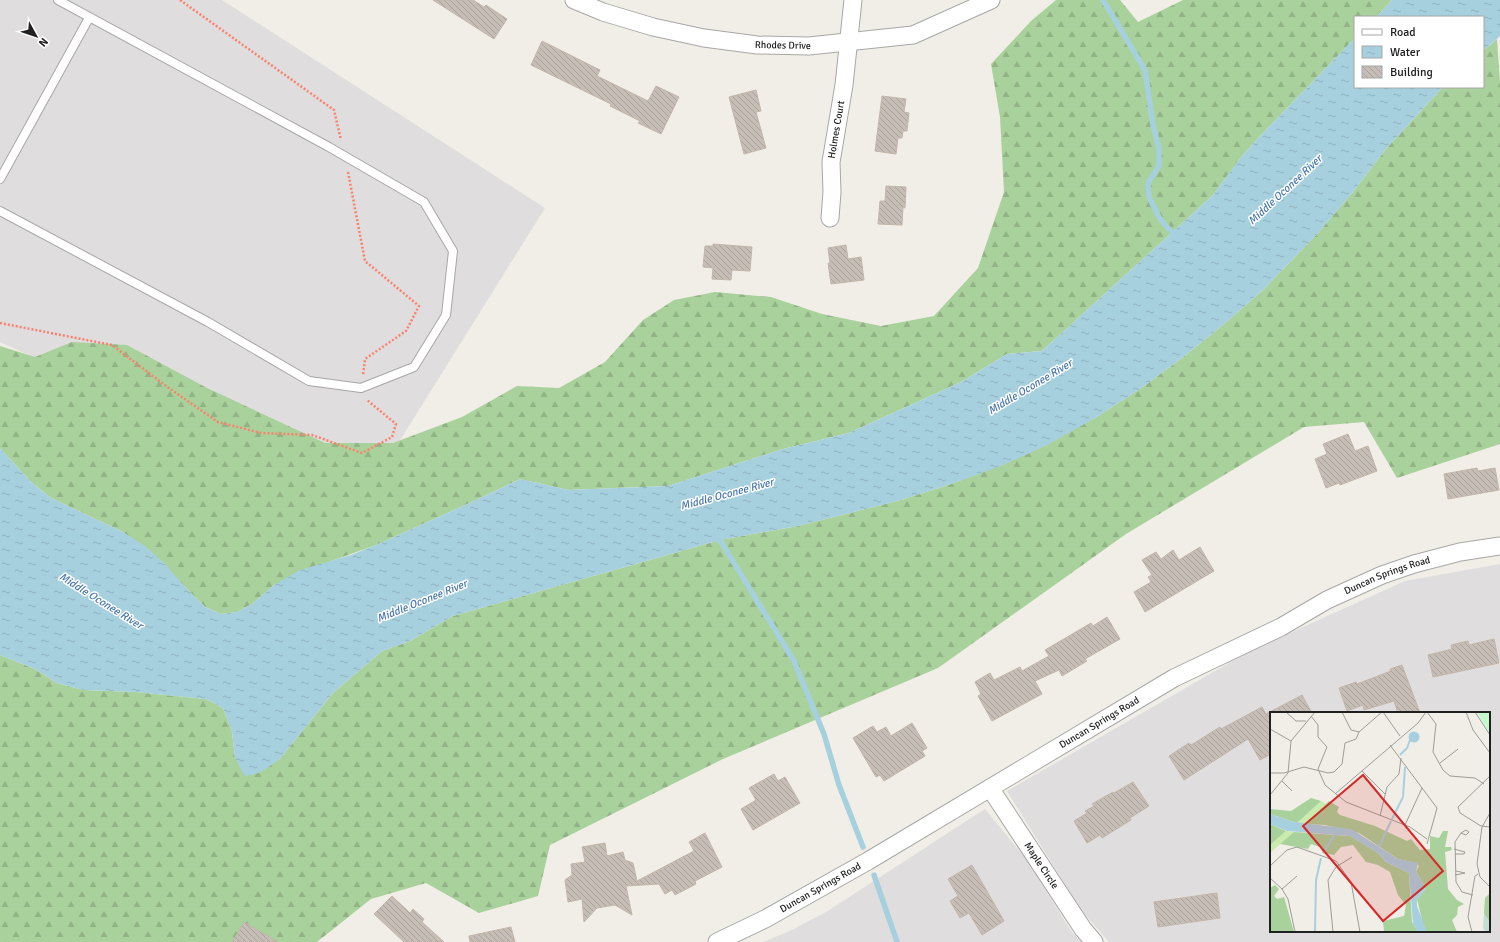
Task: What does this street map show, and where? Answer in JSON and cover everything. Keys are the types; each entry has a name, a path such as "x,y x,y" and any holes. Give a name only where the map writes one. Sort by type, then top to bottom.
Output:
{"street":[{"name":"Rhodes Drive","path":"574,0 603,12 653,28 757,46 809,46 913,35 991,0"},
{"name":"Holmes Court","path":"830,218 832,192 831,162 844,85 853,0"},
{"name":"Duncan Springs Road","path":"717,942 765,919 861,865 1174,678 1281,627 1327,600 1382,575 1414,564 1460,552 1500,546"},
{"name":"Maple Circle","path":"990,788 1083,929 1094,942"}],"lane":[{"path":"0,211 208,322 309,381 361,388 414,367 446,315 453,251 424,202 344,156 58,0"},
{"path":"0,178 89,18"}],"path":[{"path":"0,323 112,345 166,386 218,422 261,433 312,435 362,453 392,437 396,424 367,400 361,388 365,359 406,331 419,306 365,261 334,110 180,0"}],"shaded area":[{"path":"0,0 222,0 545,208 359,506 0,342"},
{"path":"1500,564 1500,942 1109,942 1081,910 1007,791 1248,652 1405,581"},
{"path":"985,809 1026,859 1071,931 1081,942 763,942 788,932 826,912"}],"green space":[{"path":"1056,0 1120,0 1138,22 1183,0 1392,0 1377,16 1354,16 1354,39 1260,136 1242,156 1213,195 1042,351 1007,354 961,382 849,433 783,449 668,486 568,490 520,479 376,545 326,563 274,585 252,604 237,612 221,614 205,607 185,587 123,532 51,498 31,482 0,448 0,346 35,357 72,342 127,345 207,388 325,443 393,443 462,417 517,386 559,388 605,362 643,320 674,300 715,292 771,297 822,314 881,326 934,316 978,268 1004,192 1000,117 991,64 1031,21"},
{"path":"1497,39 1500,83 1500,444 1397,478 1364,422 1304,427 1126,534 938,668 723,759 550,845 538,896 479,913 426,883 371,899 317,942 0,942 0,655 35,669 57,683 83,690 135,692 206,699 223,708 232,732 235,758 279,760 333,693 382,651 410,641 453,616 720,540 798,526 901,500 951,484 1025,455 1095,418 1140,389 1182,358 1263,290 1318,233 1353,192 1385,150 1442,88 1484,88 1484,50"}],"water":[{"path":"1392,0 1500,0 1500,36 1484,50 1484,16 1377,16"},
{"name":"Middle Oconee River","path":"1354,39 1354,88 1442,88 1385,150 1353,192 1318,233 1263,290 1182,358 1140,389 1095,418 1049,444 1001,466 901,500 798,526 720,540 453,616 410,641 382,651 333,693 279,760 259,773 245,776 235,758 232,732 223,708 206,699 135,692 83,690 57,683 35,669 0,655 0,448 31,482 51,498 123,532 145,546 165,564 205,607 221,614 237,612 252,604 274,585 300,570 351,555 376,545 520,479 568,490 668,486 783,449 849,433 961,382 1007,354 1042,351 1213,195 1242,156"}],"building":[{"path":"433,0 473,0 484,7 486,5 507,19 494,39"},
{"path":"542,41 600,70 597,76 648,101 656,86 679,97 661,134 638,123 640,121 610,106 611,104 531,65"},
{"path":"756,90 761,111 756,112 766,148 744,154 729,97"},
{"path":"882,96 906,99 904,112 909,113 907,131 903,131 902,138 898,138 896,154 875,151"},
{"path":"886,186 906,187 905,208 903,207 902,225 878,224 880,201 885,201"},
{"path":"713,244 752,247 750,271 732,270 731,280 712,279 713,268 703,267 705,246 713,246"},
{"path":"846,245 848,259 861,257 864,280 831,284 828,263 830,263 828,248"},
{"path":"1348,434 1355,451 1368,446 1377,471 1340,485 1339,483 1326,488 1315,459 1327,454 1323,444"},
{"path":"1477,468 1478,471 1495,468 1499,490 1448,499 1444,474"},
{"path":"1200,547 1214,571 1145,612 1134,592 1151,582 1148,577 1152,575 1142,560 1156,552 1161,559 1173,550 1179,560"},
{"path":"1107,617 1120,639 1085,659 1087,661 1062,676 1059,670 1035,681 1042,694 992,721 978,696 981,694 975,682 990,673 994,680 1020,667 1022,671 1049,656 1045,650 1091,623 1093,626"},
{"path":"1494,639 1499,663 1433,677 1428,655 1452,649 1451,645 1468,641 1469,645"},
{"path":"1402,665 1420,712 1398,712 1394,701 1364,710 1363,705 1347,711 1339,688 1356,682 1357,684 1391,671 1390,669"},
{"path":"1302,695 1311,712 1270,712 1270,755 1260,760 1248,739 1184,780 1169,756 1189,743 1191,745 1220,727 1221,729 1262,707 1266,714"},
{"path":"912,723 927,748 922,751 925,756 884,781 880,775 876,777 853,738 873,726 877,732 886,727 891,736"},
{"path":"774,774 778,781 785,777 800,803 753,830 741,809 756,800 749,788"},
{"path":"1133,782 1149,806 1130,818 1131,820 1102,838 1100,835 1087,843 1074,821 1087,813 1085,811 1094,806 1092,804"},
{"path":"705,833 722,867 695,881 696,884 675,895 672,890 665,894 659,884 626,886 632,915 615,905 597,908 584,922 582,899 568,902 565,880 572,875 571,864 585,862 582,847 605,843 607,856 623,852 625,860 633,863 637,881 694,851 689,842"},
{"path":"972,865 1004,921 982,935 969,913 960,918 950,901 958,896 948,879"},
{"path":"1217,893 1220,918 1158,927 1154,902"},
{"path":"392,896 410,913 413,909 424,919 422,922 444,942 404,942 374,914"},
{"path":"244,922 278,942 232,942"},
{"path":"511,927 515,942 470,942 469,936"}],"waterway":[{"path":"1103,0 1145,70 1153,125 1159,148 1159,166 1148,183 1149,197 1160,219 1176,237"},
{"path":"713,539 720,540 794,661 824,734 839,785 863,847"},
{"path":"874,875 897,942"}]}
